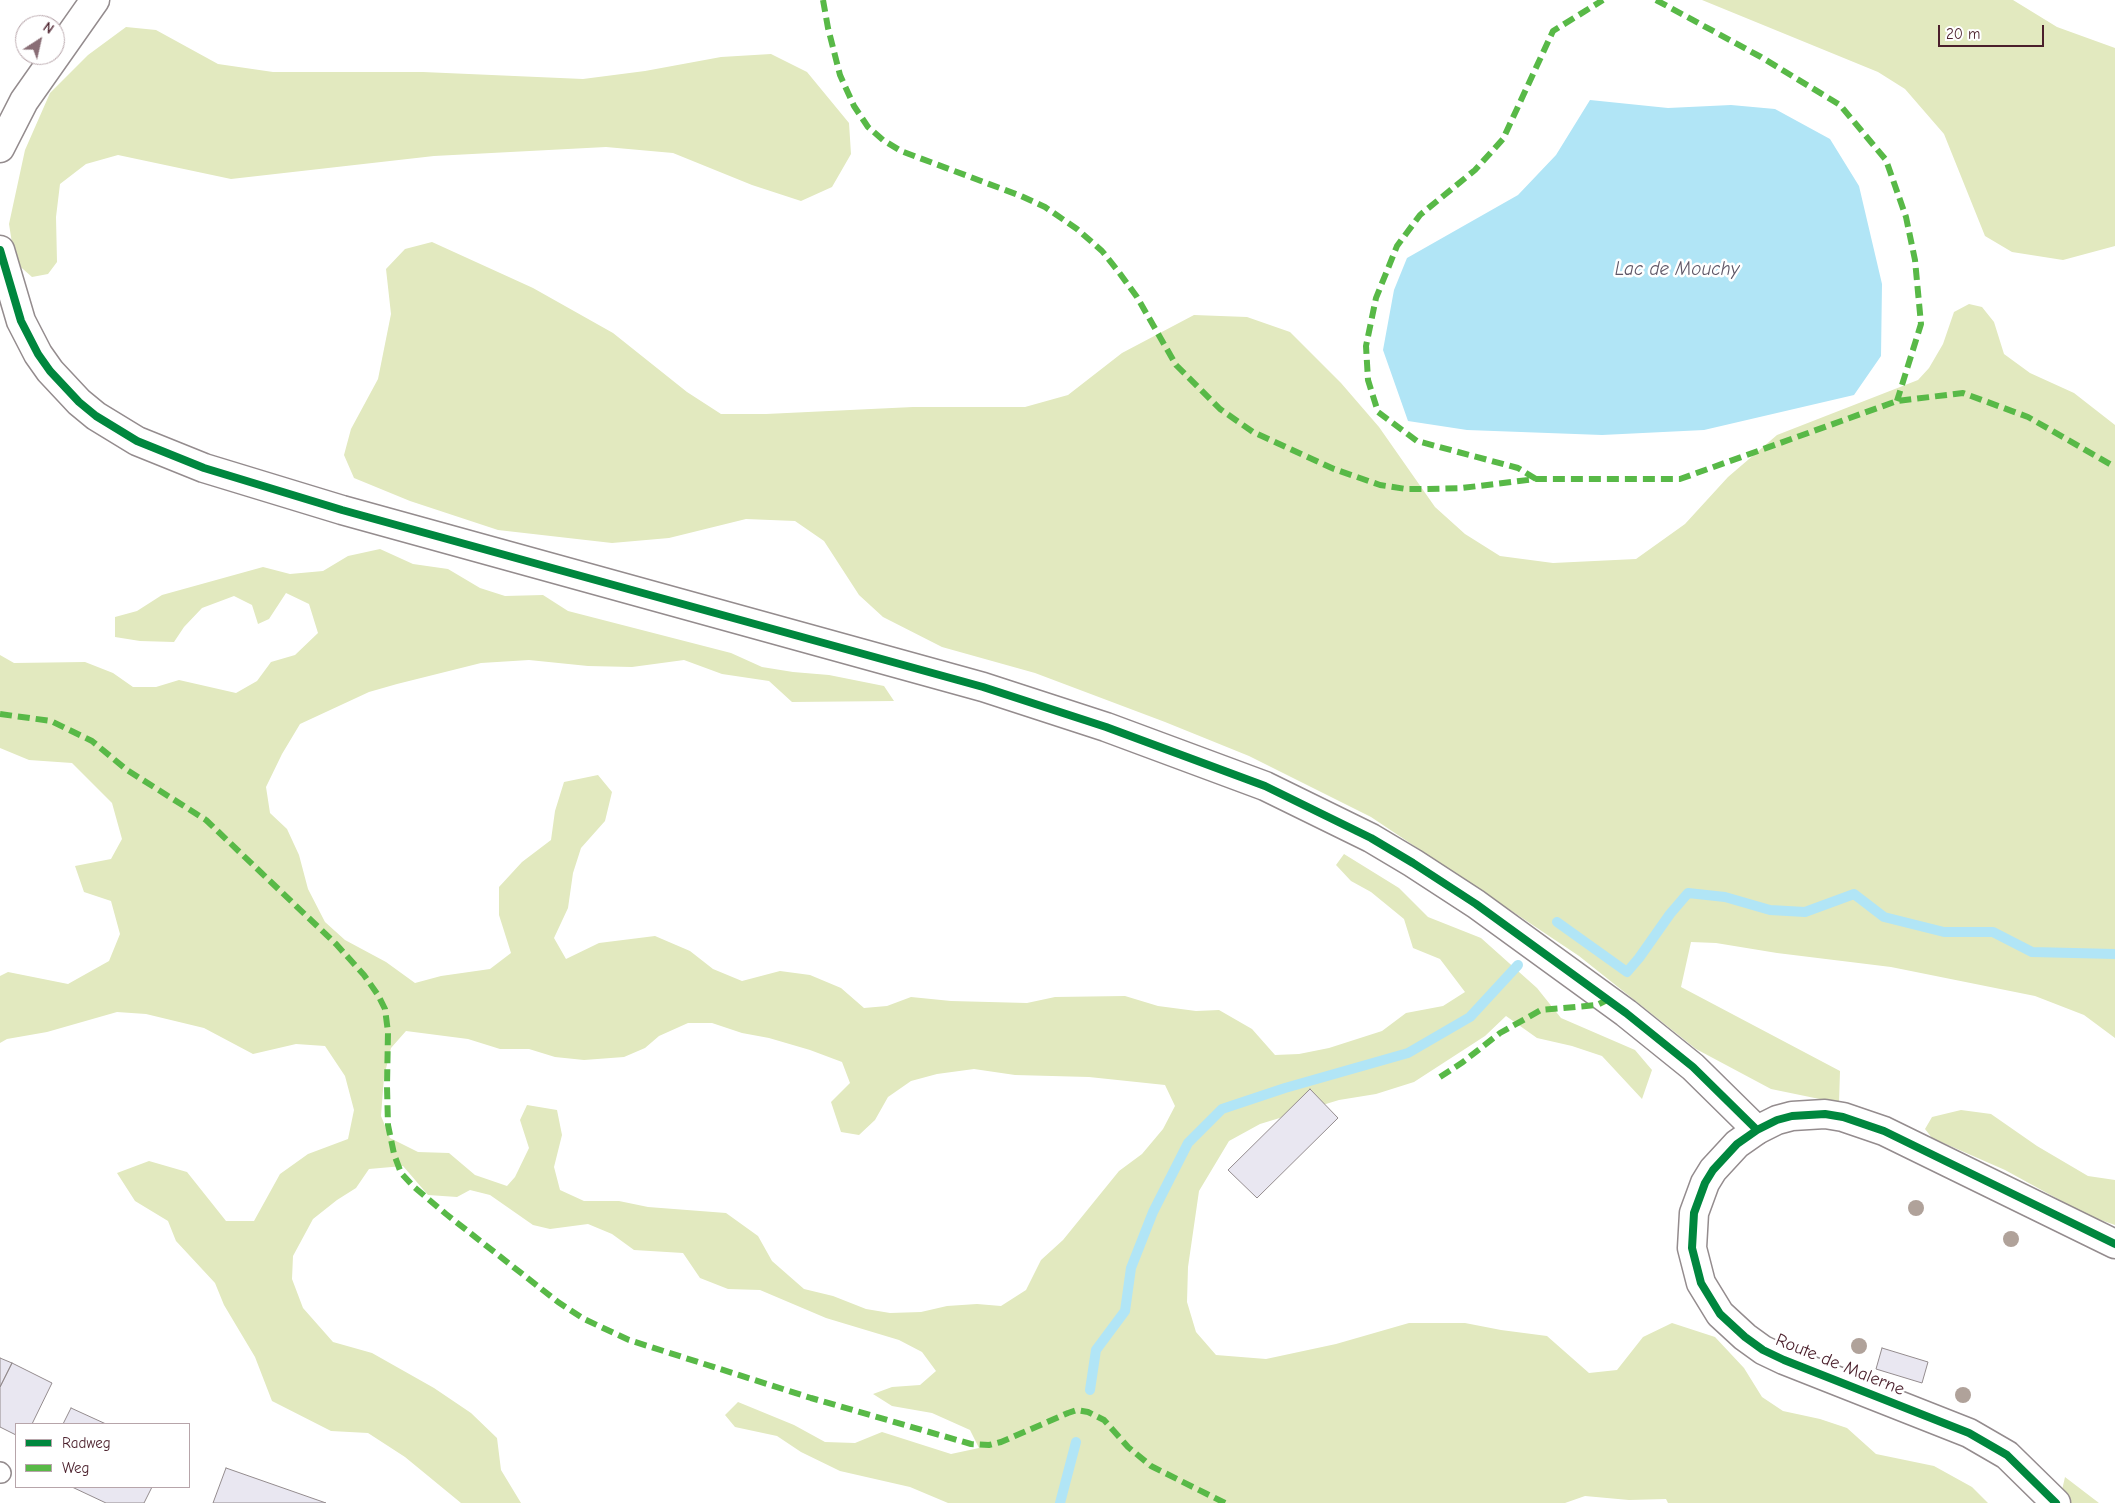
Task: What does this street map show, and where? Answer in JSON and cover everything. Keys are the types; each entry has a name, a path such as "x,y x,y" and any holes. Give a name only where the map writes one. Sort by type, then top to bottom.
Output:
{"street":[{"path":"0,148 24,102 95,0"},
{"path":"0,250 21,321 50,371 79,402 96,416 137,441 204,468 342,510 992,690 1106,727 1265,786 1371,838 1413,862 1476,904 1626,1013 1693,1067 1757,1130"},
{"name":"Route de Malerne","path":"2056,1503 2020,1467 1993,1446 1970,1432 1784,1360 1763,1350 1745,1337 1720,1314 1701,1283 1692,1248 1694,1213 1702,1191 1713,1170 1737,1144 1757,1130 1777,1120 1792,1116 1825,1114 1843,1117 1884,1131 1913,1144 2115,1244"}],"green space":[{"path":"1702,0 2013,0 2057,27 2115,48 2115,246 2063,260 2012,252 1985,236 1944,134 1905,89 1878,72"},
{"path":"126,27 156,30 218,64 273,72 423,72 583,79 645,71 721,57 771,54 807,72 849,123 851,154 832,187 801,201 752,185 673,153 606,147 434,156 231,179 118,155 86,164 60,184 56,217 57,262 48,274 32,277 15,262 9,224 25,150 50,93 88,55"},
{"path":"432,242 533,288 613,333 687,392 721,414 766,414 913,407 1025,407 1068,395 1122,353 1194,315 1247,317 1290,332 1341,383 1379,427 1435,507 1465,534 1500,556 1553,563 1636,559 1685,524 1728,477 1777,435 1918,380 1929,368 1943,344 1954,312 1969,304 1982,307 1994,322 2004,354 2030,373 2074,393 2115,425 2115,1038 2084,1015 2035,996 1891,967 1777,953 1716,943 1691,942 1681,987 1840,1071 1839,1103 1771,1089 1696,1049 1579,956 1371,817 1249,756 1035,673 942,647 883,617 859,595 824,541 795,521 746,519 669,538 612,543 498,530 410,501 354,478 344,455 351,429 378,379 391,314 386,269 405,249"},
{"path":"380,549 413,564 448,569 480,588 505,596 543,595 568,611 731,653 762,667 829,675 884,686 894,701 792,702 769,681 722,674 684,660 632,667 588,666 529,660 481,663 397,684 369,692 300,724 282,754 266,787 270,813 287,829 299,855 308,889 325,922 345,940 386,962 415,983 441,976 490,969 511,953 499,915 499,887 522,862 551,840 555,811 564,782 598,775 612,792 605,821 581,848 573,873 568,908 554,938 566,959 599,943 655,936 690,951 713,969 742,981 780,971 810,975 841,988 864,1008 887,1006 911,997 951,1001 1027,1003 1055,997 1125,996 1158,1006 1196,1011 1219,1010 1252,1029 1275,1055 1299,1054 1329,1048 1382,1031 1406,1013 1443,1006 1465,992 1440,959 1413,948 1404,919 1371,892 1351,881 1336,865 1344,854 1399,888 1428,917 1481,938 1537,988 1561,1018 1635,1050 1652,1070 1642,1099 1602,1056 1572,1046 1537,1038 1506,1016 1485,1036 1414,1082 1376,1094 1339,1100 1260,1124 1229,1141 1199,1191 1188,1267 1187,1302 1196,1332 1216,1355 1266,1359 1336,1344 1409,1323 1465,1323 1547,1336 1589,1373 1617,1370 1643,1337 1672,1323 1715,1337 1744,1368 1762,1397 1783,1411 1820,1419 1847,1428 1876,1454 1934,1466 1972,1487 1988,1503 1668,1503 1666,1499 1629,1500 1585,1496 1565,1503 948,1503 910,1487 840,1471 801,1452 777,1436 735,1427 725,1415 738,1402 794,1425 825,1442 855,1443 882,1432 951,1454 979,1448 970,1430 932,1413 892,1406 873,1394 892,1387 920,1385 936,1371 922,1352 899,1340 826,1318 760,1290 728,1289 700,1278 683,1253 634,1250 612,1234 588,1224 550,1229 533,1225 490,1195 470,1190 457,1197 428,1195 403,1166 369,1169 356,1188 313,1219 293,1256 292,1279 303,1308 333,1342 372,1353 434,1388 471,1413 497,1438 501,1470 521,1503 461,1503 405,1457 368,1433 331,1431 272,1401 255,1357 224,1305 215,1283 176,1241 168,1221 135,1201 117,1173 149,1161 187,1172 226,1221 254,1221 280,1174 308,1154 348,1139 354,1110 345,1076 325,1046 296,1044 253,1054 204,1028 146,1014 117,1012 47,1032 7,1039 0,1043 0,976 8,972 68,984 109,961 120,934 111,901 84,892 75,866 111,859 122,839 112,803 72,763 29,760 0,748 0,655 14,663 85,662 113,673 133,687 156,687 179,680 236,693 257,681 271,662 295,655 318,633 309,604 286,593 269,619 258,624 252,605 234,596 202,608 184,627 174,642 140,641 115,637 115,617 137,611 162,595 263,567 290,574 323,571 348,556","holes":["688,1023 712,1023 742,1033 769,1038 810,1050 842,1062 850,1083 831,1102 841,1132 859,1135 875,1120 888,1097 911,1081 937,1074 974,1069 1015,1075 1089,1077 1165,1085 1175,1106 1163,1129 1142,1154 1119,1171 1063,1240 1041,1260 1026,1290 1001,1306 977,1304 947,1306 921,1312 890,1313 866,1309 833,1296 804,1289 772,1261 758,1236 726,1213 648,1207 619,1201 584,1201 560,1190 554,1167 562,1135 557,1110 527,1105 520,1120 529,1148 515,1177 507,1186 475,1175 449,1153 418,1152 390,1138 381,1116 384,1077 391,1048 406,1031 468,1039 500,1049 529,1049 555,1057 584,1060 624,1057 645,1048 659,1036"]},
{"path":"1961,1110 1991,1114 2037,1146 2088,1176 2115,1180 2115,1225 2089,1216 2005,1170 1932,1138 1925,1129 1932,1117"},
{"path":"2065,1477 2099,1503 2063,1503 2060,1499"}],"water":[{"name":"Lac de Mouchy","path":"1590,100 1668,108 1731,105 1775,109 1830,139 1859,186 1882,284 1881,356 1854,395 1704,430 1602,435 1467,430 1408,421 1383,350 1394,290 1407,258 1518,195 1556,155"}],"building":[{"path":"1310,1089 1338,1118 1257,1198 1228,1170"},
{"path":"1882,1348 1928,1362 1922,1383 1876,1369"},
{"path":"0,1358 12,1363 0,1387"},
{"path":"12,1363 52,1383 32,1423 15,1423 15,1434 0,1427 0,1387"},
{"path":"71,1408 104,1423 64,1423"},
{"path":"226,1468 326,1503 213,1503"},
{"path":"74,1488 152,1488 144,1503 106,1503"}],"waterway":[{"path":"1557,922 1627,972 1688,893 1725,897 1770,910 1805,912 1854,894 1884,917 1944,932 1993,932 2032,952 2115,954"},
{"path":"1090,1390 1096,1350 1125,1311 1131,1268 1153,1212 1188,1143 1222,1109 1285,1088 1408,1053 1470,1017 1518,965"},
{"path":"1060,1503 1076,1442"}],"marked path":[{"path":"823,0 840,75 854,106 868,127 883,140 901,151 1021,196 1045,207 1077,229 1102,251 1137,297 1176,365 1220,409 1253,432 1334,469 1380,485 1406,489 1462,488 1536,479 1680,479 1897,401 1963,393 2028,417 2115,467"},
{"path":"1536,479 1518,468 1417,441 1378,412 1368,380 1366,346 1376,298 1397,246 1420,215 1475,170 1503,139 1553,31 1603,0"},
{"path":"1656,0 1761,57 1840,105 1886,160 1906,217 1915,260 1921,324 1897,401"},
{"path":"0,714 51,721 92,741 127,770 206,820 336,944 364,975 385,1009 388,1032 388,1125 394,1154 401,1173 414,1187 446,1214 558,1302 584,1319 629,1340 811,1398 971,1444 989,1445 1001,1442 1068,1413 1077,1410 1088,1412 1104,1420 1128,1447 1151,1466 1225,1503"},
{"path":"1440,1077 1463,1062 1500,1033 1541,1010 1597,1005 1607,1000"}],"cycle path":[{"path":"0,250 21,321 38,354 50,371 79,402 96,416 137,441 204,468 342,510 983,687 1106,727 1265,786 1371,838 1476,904 1626,1013 1693,1067 1757,1130"},
{"path":"2056,1503 2007,1455 1969,1433 1784,1360 1763,1350 1745,1337 1720,1314 1701,1283 1692,1248 1694,1213 1705,1183 1713,1170 1737,1144 1757,1130 1777,1120 1792,1116 1825,1114 1843,1117 1884,1131 2115,1244"}]}
